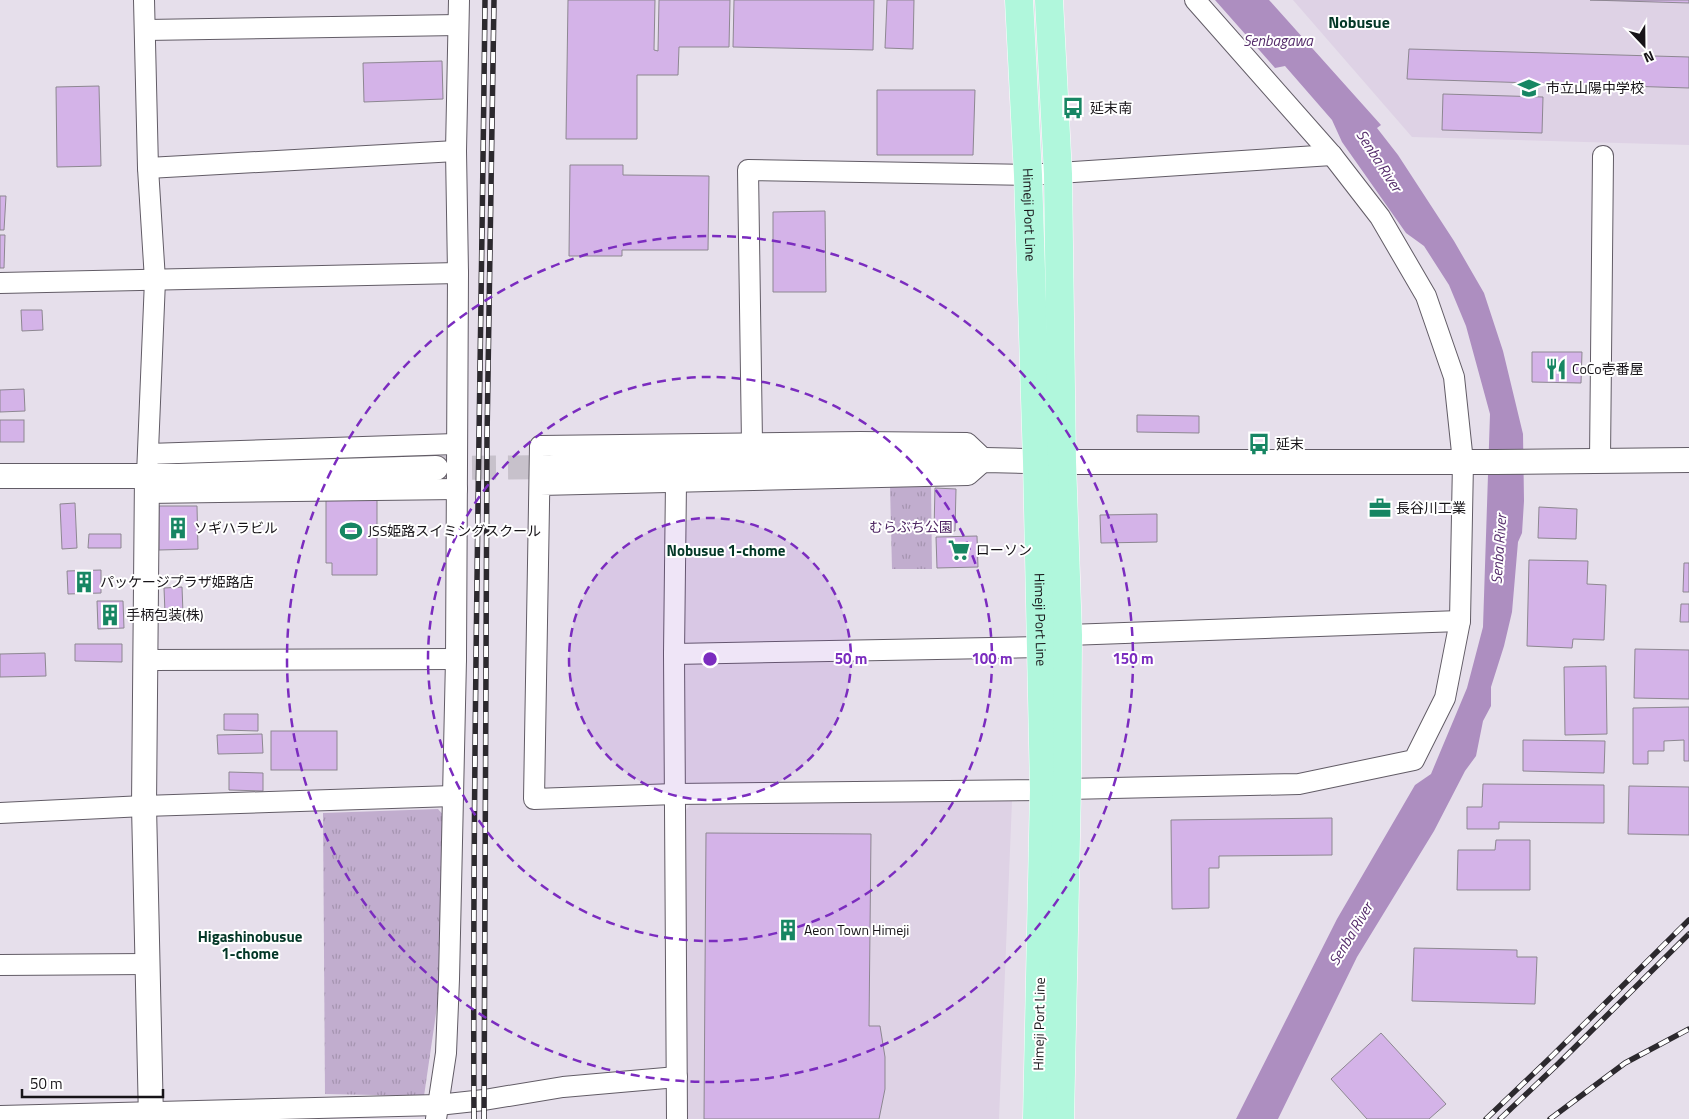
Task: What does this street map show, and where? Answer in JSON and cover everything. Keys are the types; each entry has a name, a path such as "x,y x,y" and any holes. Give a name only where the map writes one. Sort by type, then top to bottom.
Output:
{"main road":[{"name":"Himeji Port Line","path":"1018,0 1028,175 1049,461 1068,635 1056,790 1037,1119"},
{"name":"Himeji Port Line","path":"1049,0 1058,174 1041,647 1056,790 1060,1119"}],"street":[{"path":"144,0 148,168 155,280 147,474 144,806 151,1116"},
{"path":"437,1112 446,1053 456,659 458,274 456,151 459,0"},
{"path":"985,460 967,443 752,443 540,446 547,476 534,798 675,794 1056,790 1299,784 1414,760 1445,698 1460,621 1462,462 1454,377 1426,296 1380,217 1332,155 1195,0"},
{"path":"146,30 458,25"},
{"path":"148,168 456,151"},
{"path":"752,443 748,170 1028,175 1332,155"},
{"path":"1600,460 1603,156"},
{"path":"0,283 458,274"},
{"path":"147,474 456,444"},
{"path":"547,476 985,460 1462,462 1689,460"},
{"path":"547,476 676,482 968,475 985,460"},
{"path":"0,476 436,468"},
{"path":"147,474 457,489"},
{"path":"676,482 674,654 676,1119"},
{"path":"1068,635 1460,621"},
{"path":"674,654 1041,647"},
{"path":"146,660 456,659"},
{"path":"0,813 144,806 453,796"},
{"path":"0,965 147,964"},
{"path":"0,1116 437,1112 484,1100 563,1087 677,1078"}],"shaded area":[{"name":"市立山陽中学校","path":"1293,0 1689,0 1689,145 1412,137"},
{"path":"1012,801 999,1119 684,1119 686,810 691,804"}],"green space":[{"name":"むらぶち公園","path":"931,485 932,569 892,569 890,486"},
{"path":"438,809 446,818 440,986 424,1096 325,1094 323,813"}],"water":[{"name":"Senbagawa","path":"1215,0 1269,0 1381,125 1377,128 1398,155 1454,241 1484,293 1503,351 1523,434 1524,501 1522,533 1518,542 1512,612 1491,687 1491,706 1483,721 1476,756 1465,771 1434,831 1357,957 1278,1119 1236,1119 1337,919 1415,785 1431,774 1467,688 1483,627 1490,414 1466,326 1449,285 1424,246 1406,233 1342,142 1332,120 1285,66 1275,68"}],"building":[{"path":"568,0 655,0 654,50 658,51 659,0 730,0 729,47 679,47 678,75 637,75 637,139 566,139"},
{"path":"734,0 874,0 873,50 733,47"},
{"path":"887,0 914,0 913,49 885,48"},
{"path":"1590,0 1689,0 1689,3"},
{"path":"1409,49 1689,57 1689,88 1407,79"},
{"path":"442,61 443,99 364,102 363,63"},
{"path":"99,86 101,166 57,167 56,87"},
{"path":"877,90 975,90 973,155 877,155"},
{"path":"1443,94 1543,97 1542,133 1442,130"},
{"path":"570,165 623,165 623,175 709,176 708,250 622,250 622,256 569,256"},
{"path":"0,196 6,196 4,230 0,230"},
{"path":"825,211 826,292 773,292 773,212"},
{"path":"0,235 5,235 4,268 0,268"},
{"path":"21,310 42,310 43,330 22,331"},
{"path":"1532,352 1582,352 1581,383 1532,382"},
{"path":"24,389 25,411 0,412 0,390"},
{"path":"1137,415 1199,416 1199,433 1137,432"},
{"path":"0,420 24,420 24,442 0,442"},
{"path":"935,488 956,489 955,531 934,530"},
{"name":"JSS姫路スイミングスクール","path":"326,498 377,498 377,575 332,575 332,563 326,563"},
{"path":"75,503 77,548 62,549 60,504"},
{"name":"ソギハラビル","path":"159,506 197,506 198,549 159,550"},
{"path":"1539,507 1577,509 1576,539 1538,538"},
{"path":"1157,514 1157,542 1101,543 1100,515"},
{"path":"89,534 121,534 121,548 88,548"},
{"path":"977,536 978,567 937,568 936,537"},
{"path":"1529,560 1588,561 1587,584 1606,585 1604,640 1573,639 1572,648 1527,646"},
{"path":"1684,563 1689,563 1689,592 1683,592"},
{"name":"パッケージプラザ姫路店","path":"101,570 101,593 68,594 67,571"},
{"path":"182,587 183,613 165,613 164,588"},
{"name":"手柄包装(株)","path":"97,601 123,601 124,628 98,629"},
{"path":"1681,604 1689,604 1689,622 1680,622"},
{"path":"75,644 122,644 122,662 75,661"},
{"path":"1635,649 1689,650 1689,699 1634,698"},
{"path":"45,653 46,676 0,677 0,654"},
{"path":"1606,666 1607,734 1565,735 1564,667"},
{"path":"1689,707 1689,761 1684,761 1684,740 1664,741 1664,751 1648,751 1648,764 1633,764 1633,708"},
{"path":"224,714 258,714 258,731 224,730"},
{"path":"271,731 337,731 337,770 271,770"},
{"path":"262,734 263,753 218,754 217,735"},
{"path":"1523,740 1605,741 1604,773 1523,771"},
{"path":"229,772 263,773 263,791 229,790"},
{"path":"1483,784 1604,785 1604,823 1499,822 1499,829 1467,829 1467,807 1482,807"},
{"path":"1629,786 1689,787 1689,835 1628,834"},
{"path":"1332,818 1332,855 1219,856 1219,868 1209,868 1209,908 1172,909 1171,820"},
{"name":"Aeon Town Himeji","path":"706,833 871,834 869,1026 880,1026 885,1057 885,1089 879,1119 704,1119"},
{"path":"1496,840 1530,840 1530,890 1457,890 1458,850 1495,850"},
{"path":"1414,948 1517,950 1517,957 1537,957 1535,1004 1412,1001"},
{"path":"1381,1033 1446,1104 1429,1119 1367,1119 1331,1079"}],"tunnel":[{"path":"436,468 554,467"}],"railway":[{"path":"474,1119 476,699 485,0"},
{"path":"484,1119 487,438 494,0"},
{"path":"1486,1119 1689,920"},
{"path":"1500,1119 1689,934"},
{"path":"1550,1119 1625,1063 1689,1029"}],"place":[{"name":"市立山陽中学校","path":"1529,88"},
{"name":"延末南","path":"1073,108"},
{"name":"CoCo壱番屋","path":"1556,369"},
{"name":"延末","path":"1259,444"},
{"name":"長谷川工業","path":"1380,508"},
{"name":"ソギハラビル","path":"178,528"},
{"name":"JSS姫路スイミングスクール","path":"351,531"},
{"name":"ローソン","path":"959,550"},
{"name":"パッケージプラザ姫路店","path":"84,582"},
{"name":"手柄包装(株)","path":"110,615"},
{"name":"Aeon Town Himeji","path":"788,930"}],"district":[{"name":"Nobusue","path":"1359,22"},
{"name":"Nobusue 1-chome","path":"726,551"},
{"name":"Higashinobusue 1-chome","path":"250,946"}],"water label":[{"name":"Senba River","path":"1379,161"},
{"name":"Senba River","path":"1499,549"},
{"name":"Senba River","path":"1351,934"}]}
